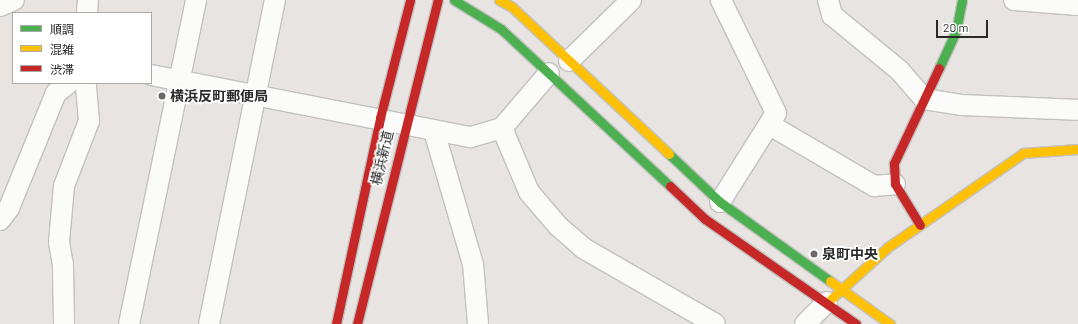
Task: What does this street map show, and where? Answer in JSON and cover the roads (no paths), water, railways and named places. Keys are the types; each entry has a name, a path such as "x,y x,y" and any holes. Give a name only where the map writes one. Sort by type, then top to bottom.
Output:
{"main road":[{"name":"横浜新道","path":"336,324 380,118 410,0"},
{"name":"横浜新道","path":"357,324 405,124 438,0"},
{"path":"454,0 501,29 705,219 827,302 856,324"},
{"path":"499,0 512,7 720,202 890,324"},
{"path":"920,225 895,184 894,163 956,31 962,0"},
{"path":"827,302 888,247 1023,153 1078,149"}],"street":[{"path":"0,6 14,0"},
{"path":"87,12 88,0"},
{"path":"129,324 181,81 196,0"},
{"path":"209,324 275,0"},
{"path":"569,61 631,0"},
{"path":"720,202 770,125 776,113 721,0"},
{"path":"828,0 832,15 899,70 924,98 960,105 1078,110"},
{"path":"1014,0 1078,5"},
{"path":"152,75 256,96 380,118 434,131 471,137 502,128 549,73"},
{"path":"0,220 9,208 56,94 68,84"},
{"path":"64,324 63,265 59,242 64,186 89,121 86,84"},
{"path":"770,125 874,186 895,184"},
{"path":"502,128 529,192 558,226 583,248 715,324"},
{"path":"434,131 473,264 478,324"},
{"path":"804,324 827,302"}],"place":[{"name":"横浜反町郵便局","path":"162,96"},
{"name":"泉町中央","path":"814,254"}]}
